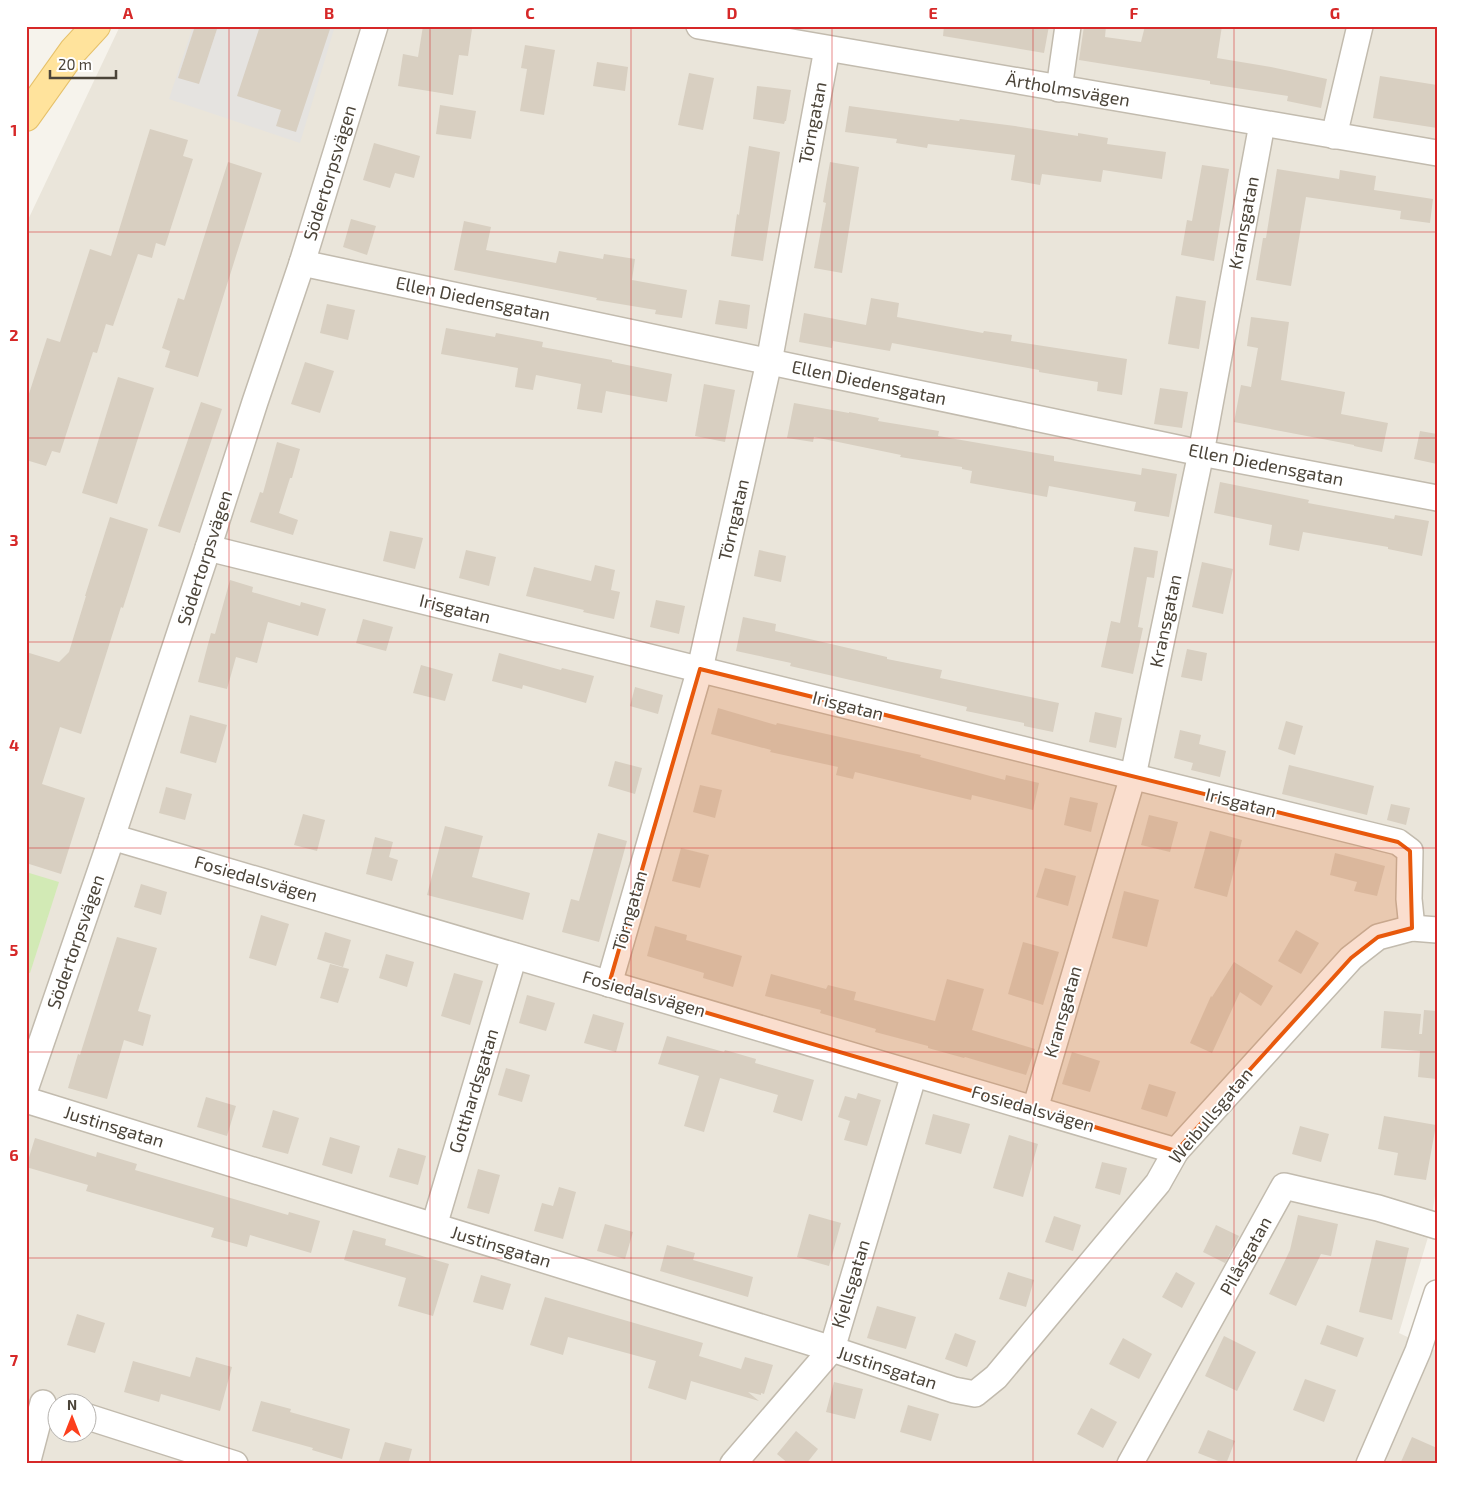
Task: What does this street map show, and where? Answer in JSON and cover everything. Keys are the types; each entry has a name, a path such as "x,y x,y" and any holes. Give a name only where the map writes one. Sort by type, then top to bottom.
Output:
{"main road":[{"path":"26,117 73,50 96,26"}],"street":[{"name":"Södertorpsvägen","path":"26,1087 112,837 302,263 375,26"},
{"name":"Ärtholmsvägen","path":"699,26 754,31 827,49 1437,153"},
{"path":"1059,89 1068,26"},
{"path":"1334,136 1360,26"},
{"name":"Törngatan","path":"609,984 700,669 769,362 827,49"},
{"name":"Kransgatan","path":"1035,1109 1132,776 1201,453 1262,124"},
{"name":"Ellen Diedensgatan","path":"302,263 1201,453 1437,498"},
{"name":"Irisgatan","path":"208,548 1398,842 1410,851 1409,899 1412,928"},
{"name":"Fosiedalsvägen","path":"112,837 1176,1151"},
{"name":"Weibullsgatan","path":"975,1394 996,1377 1158,1183 1176,1151 1350,958 1378,937 1412,928 1437,930"},
{"name":"Gotthardsgatan","path":"434,1226 514,956"},
{"name":"Kjellsgatan","path":"733,1464 832,1349 914,1074"},
{"name":"Justinsgatan","path":"26,1100 832,1349 954,1390 975,1394"},
{"name":"Pilåsgatan","path":"1130,1464 1284,1186 1378,1208 1437,1226"},
{"path":"1369,1464 1418,1351 1437,1293"},
{"path":"27,1464 42,1403"},
{"path":"98,1420 235,1464"}],"highlighted area":[{"path":"700,669 1398,842 1410,851 1412,928 1378,937 1351,958 1176,1151 609,984"}],"shaded area":[{"path":"120,26 1437,26 1437,1183 1429,1234 1399,1333 1437,1351 1437,1464 26,1464 26,224"},
{"path":"193,26 335,26 300,143 169,99"}],"green space":[{"path":"26,872 59,882 30,973 26,972"}],"building":[{"path":"195,26 218,26 199,84 178,78"},
{"path":"260,26 331,26 296,132 276,126 281,110 237,96"},
{"path":"423,26 457,26 472,29 468,56 459,55 453,95 398,86 403,54 418,57"},
{"path":"944,26 1049,26 1044,53 943,36"},
{"path":"1084,26 1106,26 1105,37 1141,42 1145,26 1222,26 1217,58 1327,79 1321,108 1287,101 1288,96 1210,84 1210,81 1079,60"},
{"path":"525,45 555,50 544,115 520,111 527,69 521,68"},
{"path":"597,62 628,67 625,91 593,86"},
{"path":"689,73 714,78 703,130 678,125"},
{"path":"1380,76 1437,85 1437,128 1373,118"},
{"path":"757,86 791,90 784,124 753,119"},
{"path":"440,105 476,111 471,139 436,134"},
{"path":"849,106 959,121 960,119 1015,126 1078,136 1078,133 1108,138 1107,144 1166,152 1162,179 1103,170 1101,182 1042,174 1040,185 1011,180 1015,155 928,144 927,148 896,143 897,139 845,132"},
{"path":"150,129 188,140 183,156 193,159 165,246 156,243 152,258 138,254 113,326 106,324 97,353 93,352 60,453 52,451 46,466 26,460 26,403 47,338 60,342 90,249 111,256"},
{"path":"374,143 420,156 414,178 395,173 390,188 363,180"},
{"path":"749,146 780,152 763,261 731,256"},
{"path":"228,162 262,173 198,377 165,367 170,351 162,348 178,298 184,300"},
{"path":"830,162 859,167 842,273 814,268 826,203 823,202"},
{"path":"1202,165 1229,169 1214,261 1181,255 1187,220 1192,221"},
{"path":"1277,169 1339,179 1340,170 1376,176 1374,190 1433,199 1430,223 1400,219 1401,211 1306,197 1291,286 1256,280 1263,238 1266,238"},
{"path":"351,219 376,226 367,255 343,247"},
{"path":"464,221 491,227 486,250 556,263 559,251 603,259 604,254 635,259 632,280 687,290 682,318 655,314 656,310 596,300 597,298 454,270"},
{"path":"1176,296 1206,301 1199,349 1168,344"},
{"path":"871,298 899,303 897,317 983,333 984,331 1012,335 1011,341 1127,359 1122,395 1097,391 1098,382 892,343 890,351 833,341 832,348 799,342 804,313 866,325"},
{"path":"719,300 750,305 747,329 715,324"},
{"path":"327,304 355,310 348,340 320,333"},
{"path":"1251,317 1289,322 1281,380 1345,392 1341,414 1388,423 1382,452 1234,422 1241,385 1251,387 1258,348 1247,346"},
{"path":"446,328 495,337 496,333 543,342 542,347 612,360 612,362 672,374 667,402 606,391 602,413 577,409 581,384 536,375 533,390 515,387 518,368 441,354"},
{"path":"305,362 334,371 320,413 291,404"},
{"path":"118,377 154,388 117,504 82,493"},
{"path":"704,384 735,390 725,442 695,436"},
{"path":"1160,388 1188,392 1182,428 1154,424"},
{"path":"201,402 222,409 180,533 158,526"},
{"path":"794,403 879,418 878,421 939,431 938,436 1054,456 1054,461 1141,475 1142,468 1177,474 1169,517 1134,511 1136,502 1049,486 1047,497 970,483 972,471 962,469 962,467 900,457 901,455 814,437 813,442 787,438"},
{"path":"1420,431 1437,434 1437,464 1414,459"},
{"path":"277,442 300,449 279,513 298,520 293,535 250,522 260,492 263,493"},
{"path":"1220,482 1309,500 1308,503 1394,519 1395,515 1429,521 1422,556 1388,549 1388,547 1303,532 1299,551 1269,545 1272,525 1214,513"},
{"path":"110,517 148,529 81,734 60,727 42,784 85,798 61,874 26,863 26,652 59,662 69,652"},
{"path":"390,531 423,538 415,569 383,561"},
{"path":"1134,547 1158,551 1154,578 1147,577 1138,627 1143,628 1133,674 1101,667 1111,621 1120,623"},
{"path":"466,550 496,557 489,586 459,578"},
{"path":"759,550 786,556 781,582 754,576"},
{"path":"1202,562 1233,569 1223,614 1192,607"},
{"path":"595,565 615,570 611,590 620,592 614,619 526,596 534,567 591,581"},
{"path":"230,580 253,587 252,592 300,606 301,602 326,609 318,636 268,622 257,663 236,657 227,689 198,682 211,633 215,634"},
{"path":"656,600 685,606 679,634 650,627"},
{"path":"743,617 776,624 775,631 887,657 887,659 942,670 940,678 1059,703 1053,732 1024,726 1024,723 966,711 967,707 790,666 791,663 736,651"},
{"path":"363,619 393,627 386,651 356,643"},
{"path":"1187,649 1207,653 1202,681 1181,677"},
{"path":"499,653 561,670 562,668 594,676 586,703 523,685 522,689 492,681"},
{"path":"421,665 453,674 445,701 413,693"},
{"path":"635,687 663,695 658,714 630,706"},
{"path":"718,708 776,725 777,723 921,755 920,757 1005,780 1006,775 1039,783 1033,810 972,795 971,800 855,772 853,779 836,775 838,767 770,752 771,750 711,734"},
{"path":"1095,712 1122,718 1116,748 1089,742"},
{"path":"190,715 227,725 216,763 180,753"},
{"path":"1286,721 1303,726 1295,755 1278,749"},
{"path":"1180,730 1201,735 1199,744 1226,751 1220,777 1191,770 1193,763 1174,758"},
{"path":"615,761 642,768 635,794 608,786"},
{"path":"1289,765 1374,786 1367,815 1282,794"},
{"path":"700,785 722,790 715,818 693,812"},
{"path":"166,787 192,794 185,820 159,813"},
{"path":"1070,797 1098,803 1091,832 1064,825"},
{"path":"1391,804 1410,808 1406,825 1387,820"},
{"path":"303,814 325,820 317,851 294,845"},
{"path":"1149,815 1178,822 1170,852 1141,845"},
{"path":"445,826 483,836 472,877 530,893 523,920 427,895"},
{"path":"1210,831 1242,840 1227,897 1194,888"},
{"path":"598,833 627,841 599,942 562,932 571,899 579,901"},
{"path":"375,837 393,842 389,857 398,860 392,881 366,874"},
{"path":"681,848 709,855 700,888 672,881"},
{"path":"1335,853 1385,866 1377,896 1354,891 1357,882 1330,875"},
{"path":"1045,868 1076,876 1068,906 1036,897"},
{"path":"141,884 167,892 161,915 134,907"},
{"path":"1124,891 1159,900 1147,947 1112,938"},
{"path":"261,915 289,924 276,966 249,958"},
{"path":"655,926 687,935 686,940 742,956 733,987 703,978 704,973 647,956"},
{"path":"1296,930 1319,943 1301,974 1278,961"},
{"path":"325,932 351,940 343,967 317,959"},
{"path":"117,937 157,948 138,1011 151,1015 143,1046 124,1040 107,1099 68,1088"},
{"path":"1023,942 1059,952 1043,1005 1008,994"},
{"path":"386,954 414,962 407,987 379,978"},
{"path":"1234,962 1273,986 1261,1006 1240,992 1212,1053 1190,1043 1211,996"},
{"path":"330,964 349,969 338,1003 320,998"},
{"path":"454,973 483,981 470,1025 441,1016"},
{"path":"771,974 826,989 828,985 856,992 854,1000 935,1021 947,979 984,989 972,1030 1035,1049 1026,1075 928,1048 928,1046 875,1032 876,1029 820,1013 821,1010 765,996"},
{"path":"527,995 555,1003 546,1031 519,1023"},
{"path":"1424,1010 1437,1011 1437,1079 1418,1077 1420,1051 1381,1048 1384,1011 1421,1014 1419,1034 1422,1034"},
{"path":"593,1014 624,1023 616,1052 584,1043"},
{"path":"667,1036 756,1059 755,1063 814,1080 802,1121 773,1112 778,1095 720,1078 704,1132 684,1126 699,1076 658,1064"},
{"path":"1072,1052 1100,1061 1090,1092 1062,1084"},
{"path":"506,1068 530,1075 522,1102 498,1095"},
{"path":"1149,1084 1176,1092 1167,1117 1141,1109"},
{"path":"858,1093 881,1100 867,1146 844,1140 850,1121 838,1117 845,1096 856,1099"},
{"path":"206,1097 236,1106 227,1136 197,1127"},
{"path":"273,1110 299,1118 288,1154 262,1147"},
{"path":"933,1114 970,1124 961,1154 925,1144"},
{"path":"1384,1116 1436,1125 1426,1180 1394,1175 1398,1153 1378,1149"},
{"path":"1300,1126 1329,1134 1321,1162 1292,1154"},
{"path":"1009,1135 1038,1144 1023,1197 993,1188"},
{"path":"330,1137 360,1146 352,1174 322,1165"},
{"path":"35,1138 96,1157 97,1152 137,1164 135,1170 288,1215 289,1212 320,1221 311,1253 250,1235 247,1247 211,1237 214,1228 86,1191 88,1185 26,1167"},
{"path":"398,1148 426,1156 418,1185 389,1177"},
{"path":"1102,1162 1127,1168 1120,1195 1095,1188"},
{"path":"478,1169 500,1175 489,1214 467,1208"},
{"path":"559,1187 576,1192 563,1239 534,1231 542,1203 553,1206"},
{"path":"809,1214 841,1223 829,1266 797,1257"},
{"path":"1298,1215 1338,1224 1331,1256 1321,1254 1296,1306 1269,1294 1290,1250"},
{"path":"1054,1216 1081,1225 1073,1251 1045,1242"},
{"path":"605,1224 633,1232 625,1259 597,1251"},
{"path":"1216,1225 1239,1236 1225,1263 1203,1252"},
{"path":"353,1230 386,1239 385,1245 449,1264 433,1316 398,1306 406,1278 344,1260"},
{"path":"1376,1240 1409,1248 1392,1320 1359,1312"},
{"path":"667,1245 695,1253 693,1260 753,1277 748,1297 660,1271"},
{"path":"1008,1272 1034,1280 1026,1307 999,1299"},
{"path":"1176,1272 1195,1283 1182,1308 1162,1297"},
{"path":"481,1275 511,1284 503,1310 473,1302"},
{"path":"545,1297 703,1343 699,1356 741,1369 745,1357 773,1365 764,1394 748,1392 759,1401 691,1381 686,1400 648,1388 656,1361 568,1337 563,1355 530,1345"},
{"path":"877,1306 916,1317 906,1349 867,1338"},
{"path":"77,1314 105,1323 95,1353 67,1345"},
{"path":"1327,1325 1364,1338 1357,1357 1320,1344"},
{"path":"955,1333 976,1341 967,1367 945,1359"},
{"path":"1224,1336 1256,1352 1237,1391 1205,1376"},
{"path":"1123,1338 1152,1354 1139,1379 1109,1364"},
{"path":"196,1357 232,1367 220,1411 161,1394 159,1402 124,1392 133,1361 190,1377"},
{"path":"1305,1379 1336,1390 1324,1422 1293,1410"},
{"path":"834,1382 863,1389 855,1419 826,1412"},
{"path":"261,1401 291,1409 290,1412 350,1429 342,1459 312,1450 313,1448 252,1431"},
{"path":"908,1405 939,1414 931,1441 900,1432"},
{"path":"1091,1408 1117,1422 1103,1448 1077,1434"},
{"path":"1208,1430 1235,1441 1226,1464 1198,1453"},
{"path":"796,1431 818,1449 806,1464 789,1464 777,1454"},
{"path":"1412,1437 1437,1448 1437,1464 1400,1464"},
{"path":"385,1442 412,1449 408,1464 378,1464"}]}
